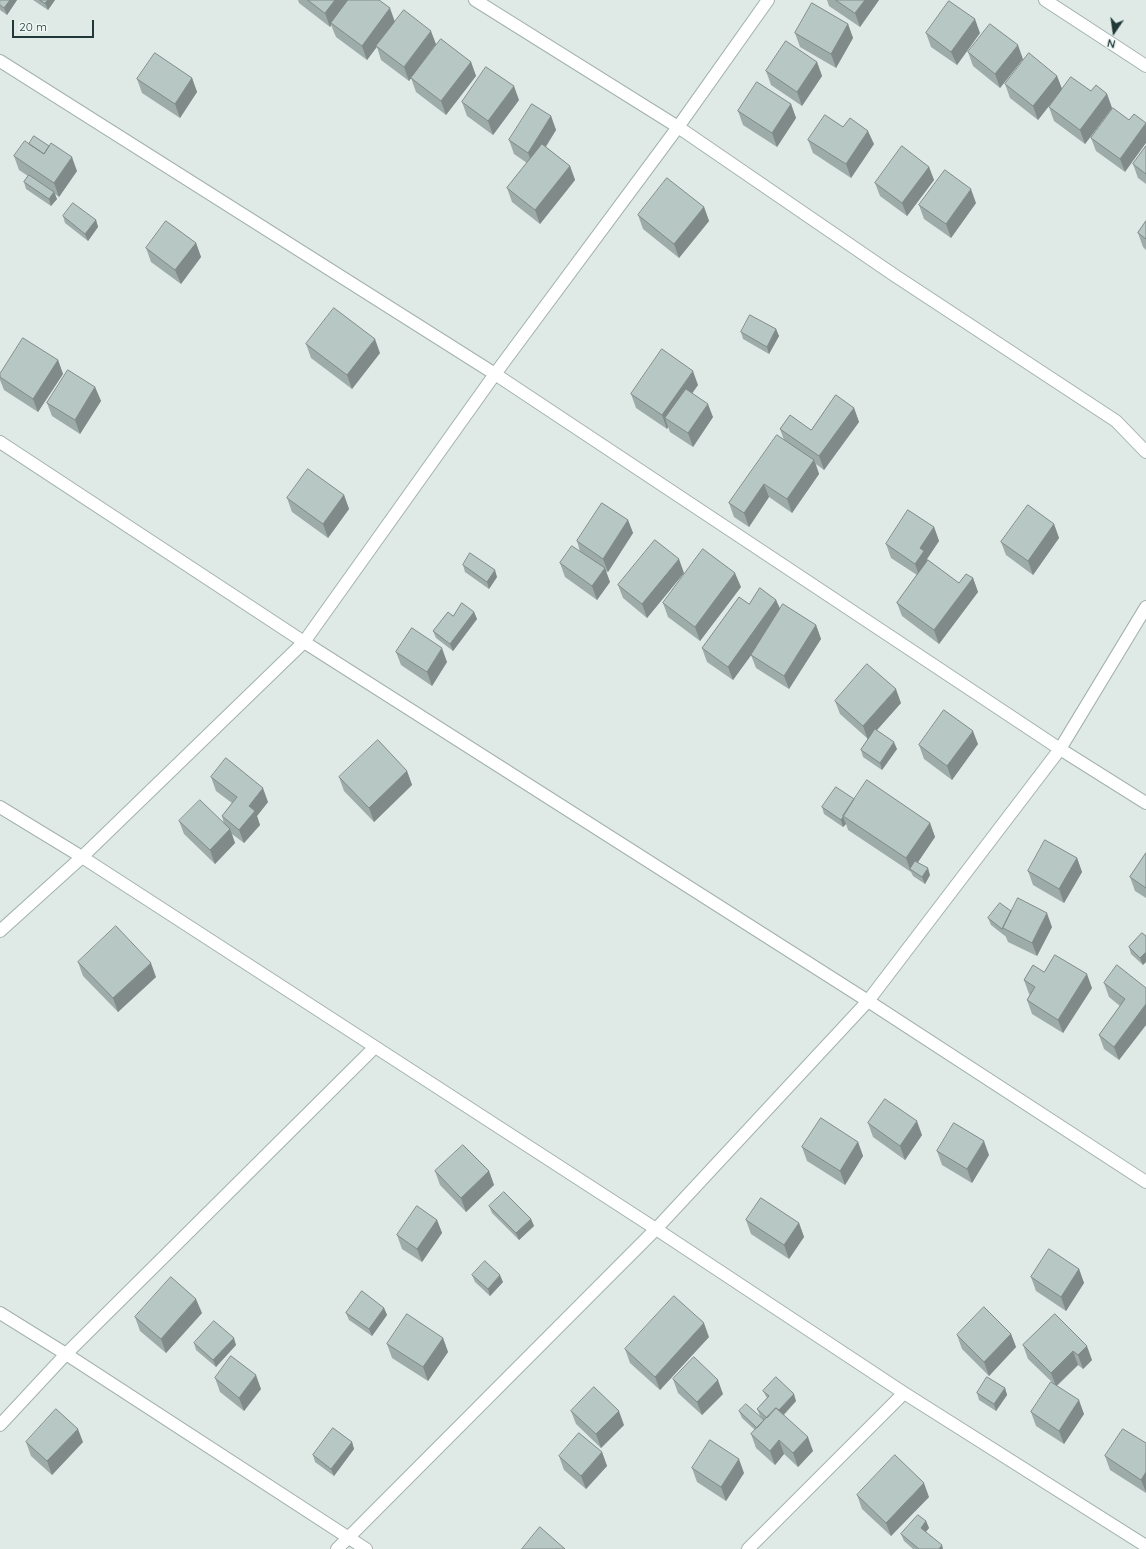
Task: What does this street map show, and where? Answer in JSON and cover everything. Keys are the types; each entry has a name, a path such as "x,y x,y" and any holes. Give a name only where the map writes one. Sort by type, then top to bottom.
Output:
{"street":[{"path":"475,0 678,126 894,275 1116,421 1146,452"},
{"path":"0,931 82,857 304,642 495,374 678,126 768,0"},
{"path":"1045,0 1146,66"},
{"path":"0,61 495,374 1060,749 1146,803"},
{"path":"0,442 304,642 868,1001 1146,1182"},
{"path":"337,1549 656,1229 868,1001 1060,749 1146,607"},
{"path":"0,807 82,857 656,1229 904,1393 1146,1546"},
{"path":"0,1425 66,1354 375,1047"},
{"path":"0,1313 66,1354 366,1549"},
{"path":"748,1549 904,1393"}],"building":[{"path":"0,0 10,0 4,8 0,5"},
{"path":"40,0 48,0 45,3"},
{"path":"308,0 335,0 325,13"},
{"path":"348,0 379,0 390,8 362,46 331,23"},
{"path":"836,0 865,0 855,13"},
{"path":"949,1 975,19 951,52 926,33"},
{"path":"812,3 848,24 831,54 795,33"},
{"path":"404,10 431,31 404,67 376,46"},
{"path":"990,24 1018,45 995,74 968,52"},
{"path":"441,39 471,62 441,101 411,78"},
{"path":"786,41 817,62 797,92 766,71"},
{"path":"155,53 192,78 175,104 137,79"},
{"path":"1029,53 1057,76 1033,106 1005,84"},
{"path":"486,67 514,86 488,121 462,102"},
{"path":"1071,77 1091,91 1096,85 1107,94 1080,130 1049,107"},
{"path":"757,82 791,104 772,133 738,111"},
{"path":"532,104 551,116 528,153 509,140"},
{"path":"1113,108 1129,120 1134,114 1146,123 1120,159 1091,138"},
{"path":"825,115 843,127 850,118 868,131 846,164 808,140"},
{"path":"34,136 49,146 44,154 29,144"},
{"path":"25,141 44,154 51,143 72,157 54,183 14,156"},
{"path":"542,144 570,166 535,210 507,188"},
{"path":"902,146 929,167 902,203 875,183"},
{"path":"1146,146 1146,174 1133,164"},
{"path":"945,170 971,189 946,224 919,205"},
{"path":"29,175 54,192 49,199 24,182"},
{"path":"667,178 704,207 674,244 638,215"},
{"path":"73,203 96,220 85,234 63,216"},
{"path":"166,221 196,243 175,270 146,248"},
{"path":"1146,221 1146,239 1138,233"},
{"path":"334,308 375,339 347,375 306,344"},
{"path":"750,315 776,329 767,347 741,332"},
{"path":"23,338 58,360 33,399 0,377 0,374"},
{"path":"662,349 693,371 662,415 631,394"},
{"path":"68,370 95,387 75,420 47,403"},
{"path":"686,389 708,404 688,433 665,418"},
{"path":"836,395 854,408 819,456 780,429 790,415 811,430"},
{"path":"777,435 814,460 787,499 764,484 744,513 729,503"},
{"path":"308,469 344,495 323,524 287,498"},
{"path":"602,503 628,520 603,559 577,541"},
{"path":"1028,505 1054,524 1028,561 1001,542"},
{"path":"908,510 934,527 920,548 924,551 915,564 886,544"},
{"path":"655,540 679,559 642,604 618,585"},
{"path":"572,546 605,568 592,586 560,563"},
{"path":"703,549 735,573 695,627 663,603"},
{"path":"470,553 495,570 487,582 463,565"},
{"path":"928,560 959,583 966,574 973,578 934,630 897,603"},
{"path":"760,588 776,600 728,667 702,648 739,597 749,604"},
{"path":"462,603 474,612 450,644 433,631 448,612 453,616"},
{"path":"783,604 816,625 784,676 751,655"},
{"path":"412,628 442,648 427,672 396,652"},
{"path":"867,664 896,689 863,726 835,701"},
{"path":"944,710 973,731 947,766 919,745"},
{"path":"875,729 894,742 880,763 861,750"},
{"path":"378,740 407,771 369,808 339,777"},
{"path":"226,758 263,788 249,806 255,811 239,830 222,816 237,797 211,777"},
{"path":"867,780 930,823 906,858 843,816"},
{"path":"836,787 854,799 841,820 822,807"},
{"path":"200,800 230,829 210,850 179,821"},
{"path":"1045,840 1077,858 1059,889 1028,871"},
{"path":"1146,853 1146,888 1130,877"},
{"path":"915,861 928,868 922,877 910,869"},
{"path":"1018,898 1047,913 1032,943 1003,928"},
{"path":"1000,903 1011,911 1002,929 988,918"},
{"path":"116,926 151,963 113,998 78,962"},
{"path":"1142,933 1146,936 1146,952 1140,958 1129,947"},
{"path":"1055,955 1087,974 1058,1020 1027,1000 1035,987 1024,980 1033,965 1044,972"},
{"path":"1117,965 1146,988 1146,1004 1114,1047 1099,1035 1125,999 1104,983"},
{"path":"885,1099 917,1121 900,1146 868,1123"},
{"path":"821,1118 858,1142 840,1171 802,1147"},
{"path":"954,1123 984,1141 967,1169 937,1151"},
{"path":"463,1145 489,1171 461,1198 435,1171"},
{"path":"504,1192 531,1219 516,1233 489,1206"},
{"path":"761,1198 799,1223 784,1245 746,1220"},
{"path":"417,1206 437,1220 417,1249 397,1235"},
{"path":"1049,1249 1079,1269 1061,1297 1031,1277"},
{"path":"485,1261 500,1275 488,1289 472,1275"},
{"path":"171,1277 196,1299 161,1339 135,1317"},
{"path":"362,1291 384,1308 369,1329 346,1313"},
{"path":"674,1296 704,1323 655,1377 625,1349"},
{"path":"984,1307 1011,1334 984,1362 957,1335"},
{"path":"407,1314 443,1338 423,1367 387,1344"},
{"path":"1055,1314 1087,1346 1078,1355 1073,1351 1051,1373 1023,1345"},
{"path":"214,1321 234,1338 213,1360 194,1343"},
{"path":"231,1356 256,1375 239,1398 215,1378"},
{"path":"694,1357 718,1380 697,1402 673,1379"},
{"path":"776,1377 794,1394 779,1410 776,1408 767,1418 757,1409 769,1396 763,1391"},
{"path":"987,1377 1005,1388 994,1404 977,1393"},
{"path":"1051,1382 1079,1400 1059,1431 1031,1412"},
{"path":"594,1387 619,1411 596,1434 571,1411"},
{"path":"746,1404 764,1420 757,1428 739,1411"},
{"path":"776,1408 808,1437 793,1453 779,1440 770,1451 751,1434"},
{"path":"56,1409 78,1429 47,1461 26,1442"},
{"path":"333,1428 352,1442 331,1469 313,1455"},
{"path":"1123,1429 1146,1443 1146,1472 1141,1480 1105,1456"},
{"path":"579,1433 602,1452 581,1476 559,1456"},
{"path":"710,1440 739,1459 721,1487 692,1468"},
{"path":"895,1455 924,1483 886,1523 857,1495"},
{"path":"918,1515 926,1521 921,1528 942,1545 939,1549 919,1549 901,1534"},
{"path":"540,1527 565,1549 522,1549"}]}
